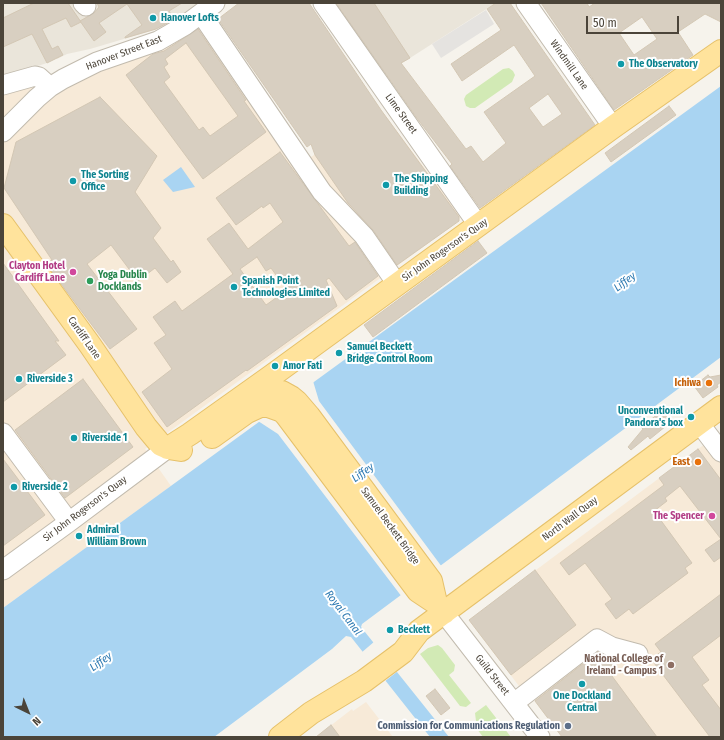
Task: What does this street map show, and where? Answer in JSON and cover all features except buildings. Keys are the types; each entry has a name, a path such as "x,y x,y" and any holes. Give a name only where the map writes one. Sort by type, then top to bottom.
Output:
{"main road":[{"name":"Sir John Rogerson's Quay","path":"168,448 270,377 613,127 721,51"},
{"name":"Cardiff Lane","path":"3,225 90,345 146,427 161,445 168,448"},
{"name":"Samuel Beckett Bridge","path":"246,394 262,390 282,392 282,411 425,586 440,608"},
{"path":"168,448 182,450 194,448 248,412 260,406 283,402"},
{"name":"North Wall Quay","path":"280,737 359,675 419,631 440,608 721,407"}],"street":[{"name":"Lime Street","path":"323,3 479,226"},
{"name":"Windmill Lane","path":"526,3 613,127"},
{"name":"Hanover Street East","path":"3,132 50,87 77,71 97,62 158,41 184,26 207,8"},
{"path":"207,8 204,18 322,192 364,236 397,284"},
{"path":"3,85 35,76 39,77 50,87"},
{"path":"699,424 721,452"},
{"path":"3,433 69,522"},
{"name":"Sir John Rogerson's Quay","path":"3,570 168,448"},
{"name":"Guild Street","path":"440,608 540,737"},
{"path":"514,703 597,640 612,647 638,654"}],"shaded area":[{"path":"3,3 203,3 171,25 90,49 67,54 47,63 3,77"},
{"path":"367,3 496,3 385,74 345,17"},
{"path":"486,10 494,24 441,58 432,44"},
{"path":"204,18 311,157 381,110 460,215 459,221 145,449 171,486 3,608 3,92 175,34"},
{"path":"721,432 721,737 562,737 531,696 528,698 469,620"},
{"path":"366,702 393,737 316,737 352,709 353,711"}],"green space":[{"path":"509,68 515,75 512,82 475,108 466,106 464,99 466,95 503,69"},
{"path":"438,645 455,665 454,671 449,675 471,703 466,707 460,706 420,654 428,648"},
{"path":"486,705 511,737 483,737 477,729 475,713"}],"water":[{"path":"721,86 721,357 362,624 361,627 449,737 430,737 351,637 346,636 332,649 214,737 3,737 3,608"},
{"path":"181,167 195,187 173,192 163,180"}],"pier":[{"path":"313,381 319,401 442,567 402,597 278,434 258,421"},
{"path":"375,641 398,671 384,682 361,653"}],"place":[{"name":"Hanover Lofts","path":"153,18"},
{"name":"The Observatory","path":"621,64"},
{"name":"The Sorting Office","path":"73,181"},
{"name":"The Shipping Building","path":"386,185"},
{"name":"Clayton Hotel Cardiff Lane","path":"73,272"},
{"name":"Yoga Dublin Docklands","path":"90,281"},
{"name":"Spanish Point Technologies Limited","path":"234,287"},
{"name":"Samuel Beckett Bridge Control Room","path":"339,353"},
{"name":"Amor Fati","path":"275,366"},
{"name":"Riverside 3","path":"19,379"},
{"name":"Ichiwa","path":"709,383"},
{"name":"Unconventional Pandora's box","path":"691,417"},
{"name":"Riverside 1","path":"74,438"},
{"name":"East","path":"698,462"},
{"name":"Riverside 2","path":"14,487"},
{"name":"The Spencer","path":"712,516"},
{"name":"Admiral William Brown","path":"79,536"},
{"name":"Beckett","path":"390,630"},
{"name":"National College of Ireland - Campus 1","path":"671,665"},
{"name":"One Dockland Central","path":"582,684"},
{"name":"Commission for Communications Regulation","path":"568,726"}],"water label":[{"name":"Liffey","path":"625,282"},
{"name":"Liffey","path":"363,473"},
{"name":"Royal Canal","path":"343,613"},
{"name":"Liffey","path":"101,662"}]}
